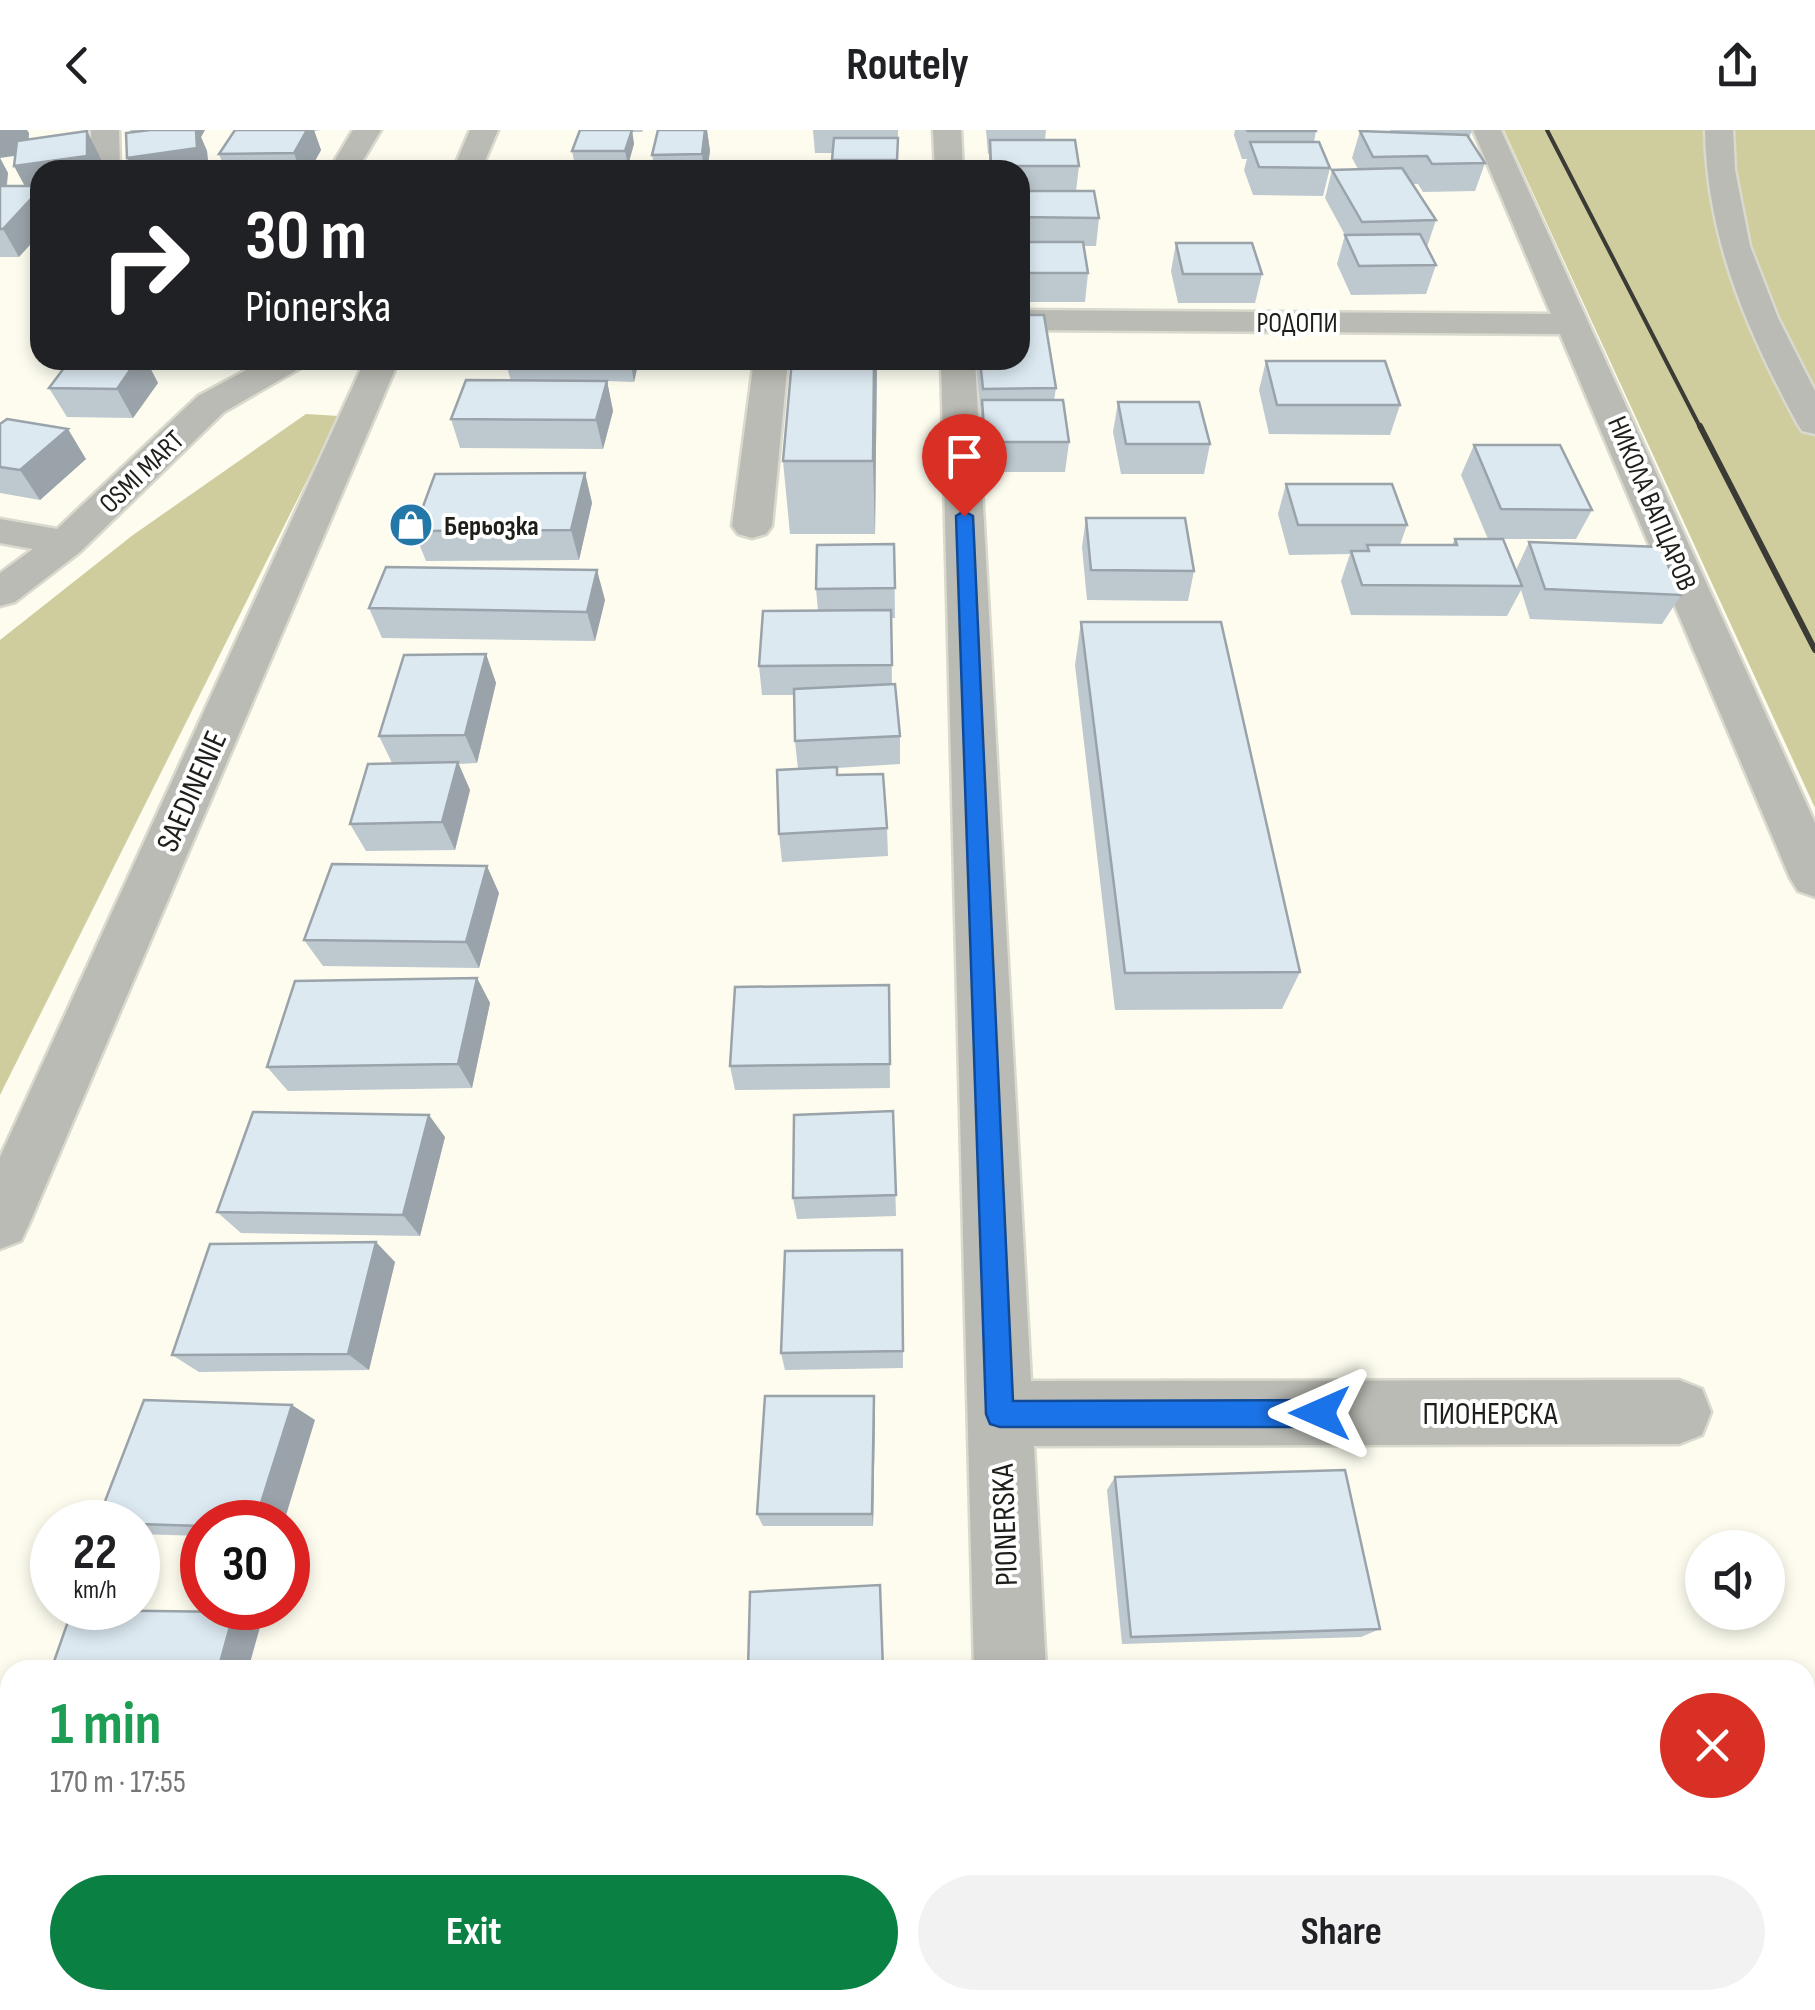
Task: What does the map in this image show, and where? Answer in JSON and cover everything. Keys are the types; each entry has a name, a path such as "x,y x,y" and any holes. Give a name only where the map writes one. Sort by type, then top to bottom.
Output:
{"street":[{"path":"105,130 106,160"},
{"path":"349,160 367,130"},
{"path":"471,160 484,130"},
{"path":"946,130 948,160"},
{"name":"НИКОЛА ВАПЦАРОВ","path":"1488,130 1815,878"},
{"path":"1719,130 1726,222 1751,299 1815,423"},
{"name":"РОДОПИ","path":"1030,320 1575,324"},
{"path":"211,404 226,370"},
{"name":"OSMI MART","path":"0,593 66,543 211,404 272,370"},
{"name":"SAEDINENIE","path":"0,1222 378,370"},
{"path":"752,526 769,370"},
{"name":"PIONERSKA","path":"958,370 1010,1660"},
{"path":"0,531 66,543"},
{"name":"ПИОНЕРСКА","path":"1000,1414 1679,1412"}],"shaded area":[{"path":"1504,130 1815,130 1815,808"},
{"path":"306,414 339,416 0,1095 0,640 133,535"}],"building":[{"path":"196,130 197,148 127,158 126,133"},
{"path":"235,130 307,130 294,153 219,154"},
{"path":"580,130 632,130 625,151 572,151"},
{"path":"658,130 705,130 702,154 652,155"},
{"path":"1316,130 1316,131 1248,131"},
{"path":"87,131 87,156 30,160 30,164 14,166 17,141"},
{"path":"1360,131 1467,135 1485,163 1432,164 1427,156 1373,157"},
{"path":"834,138 898,138 897,160 832,160"},
{"path":"990,140 1075,140 1079,166 1030,166 1030,160 991,160"},
{"path":"1250,142 1319,142 1330,168 1259,167"},
{"path":"1402,168 1436,220 1362,222 1332,170"},
{"path":"0,186 30,186 30,200 0,229"},
{"path":"1030,191 1094,191 1099,218 1030,217"},
{"path":"1420,234 1436,265 1359,266 1345,235"},
{"path":"1030,242 1083,242 1088,273 1030,273"},
{"path":"1176,243 1252,243 1262,274 1183,274"},
{"path":"1030,315 1044,315 1056,388 983,389 981,370 1030,370"},
{"path":"1266,361 1385,361 1400,405 1277,405"},
{"path":"62,370 130,370 117,389 49,388"},
{"path":"791,370 874,370 873,461 783,461"},
{"path":"466,380 607,381 596,420 451,419"},
{"path":"982,400 1063,400 1069,442 985,442"},
{"path":"1118,402 1199,402 1210,444 1126,444"},
{"path":"7,419 68,429 20,470 0,467 0,424"},
{"path":"1474,445 1560,445 1592,510 1501,509"},
{"path":"585,473 571,530 414,531 435,474"},
{"path":"1286,484 1392,484 1407,525 1298,525"},
{"path":"1086,518 1185,518 1194,571 1091,570"},
{"path":"1455,539 1503,539 1522,586 1362,585 1351,551 1369,551 1367,545 1457,545"},
{"path":"1529,542 1660,547 1681,595 1545,589"},
{"path":"894,544 895,588 816,589 817,545"},
{"path":"386,567 597,570 587,612 369,608"},
{"path":"891,610 892,665 759,666 763,611"},
{"path":"1081,622 1221,622 1300,972 1125,973"},
{"path":"486,654 465,735 379,736 404,655"},
{"path":"895,684 900,736 795,741 794,689"},
{"path":"458,762 442,822 350,824 368,764"},
{"path":"837,767 837,775 883,774 887,828 779,834 777,770"},
{"path":"332,864 487,866 466,942 304,940"},
{"path":"477,978 458,1064 267,1067 295,981"},
{"path":"889,985 890,1064 730,1066 735,987"},
{"path":"893,1111 896,1195 793,1198 794,1115"},
{"path":"253,1112 429,1115 403,1215 217,1212"},
{"path":"376,1242 348,1354 172,1355 210,1244"},
{"path":"902,1250 903,1351 781,1353 785,1251"},
{"path":"765,1396 874,1396 872,1514 757,1514"},
{"path":"144,1400 292,1405 262,1500 180,1500 180,1525 160,1525 160,1500 105,1500"},
{"path":"1345,1470 1380,1629 1131,1637 1115,1477"},
{"path":"880,1585 883,1660 748,1660 750,1592"},
{"path":"160,1611 180,1611 180,1630 229,1630 221,1660 54,1660 65,1630 160,1630"}],"railway":[{"path":"1547,130 1701,429"},
{"path":"1700,426 1815,650"}],"place":[{"name":"Берьозка","path":"411,525"}],"route":[{"path":"964,516 1000,1414 1320,1413"}]}
